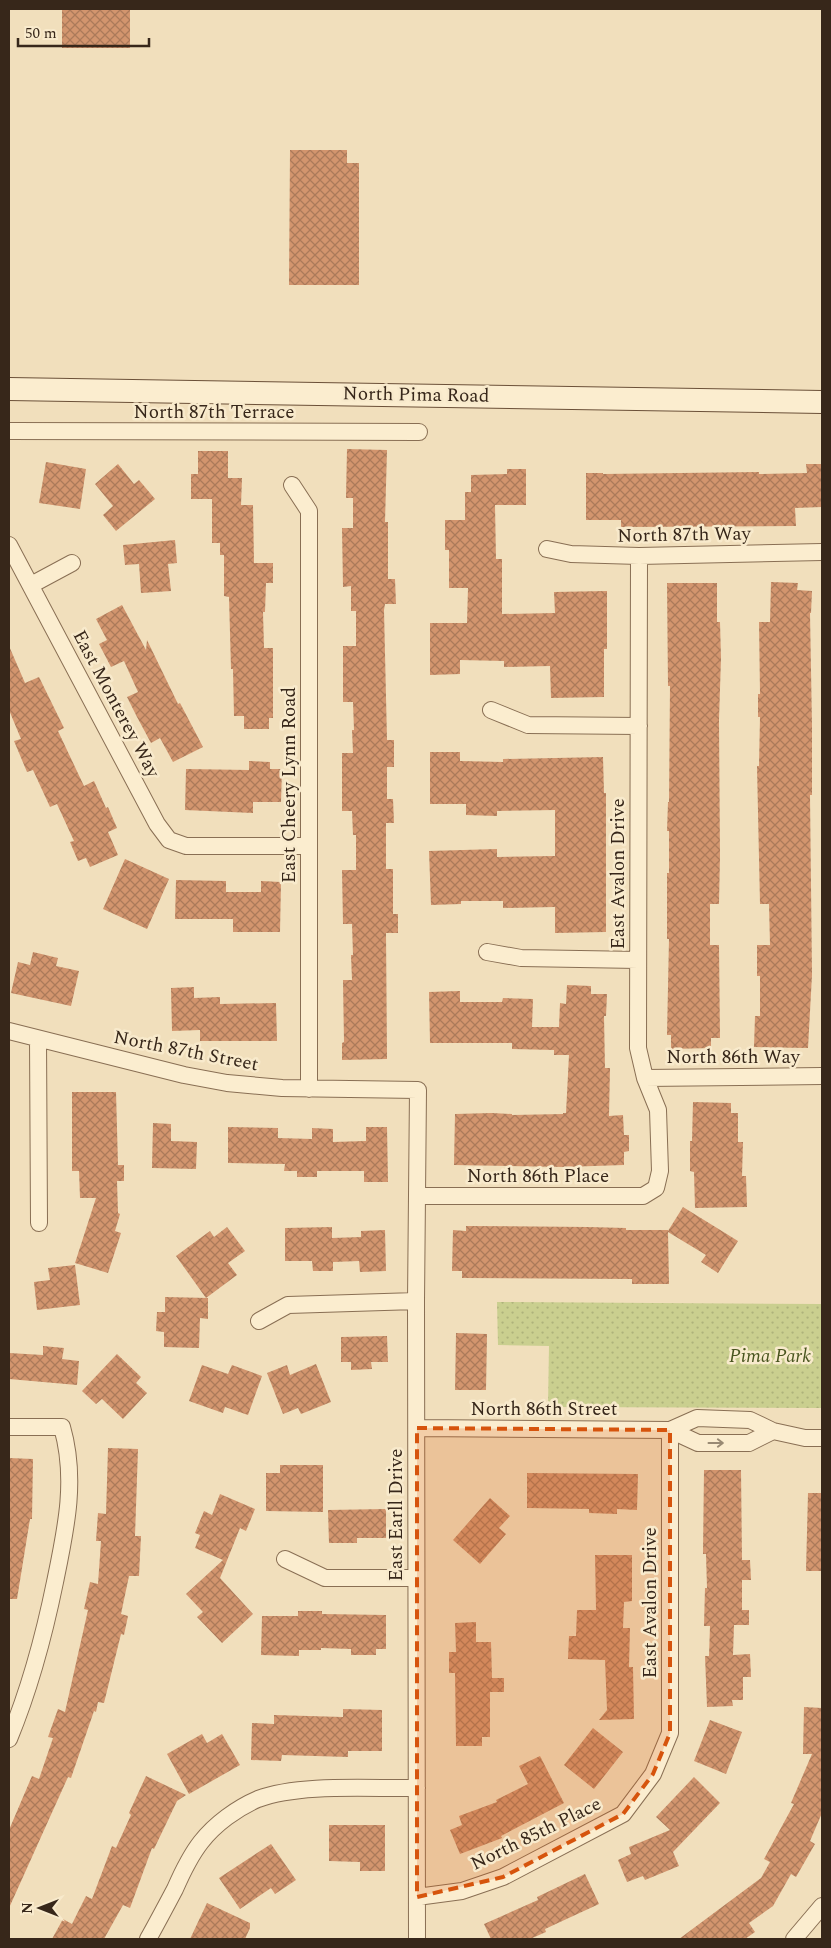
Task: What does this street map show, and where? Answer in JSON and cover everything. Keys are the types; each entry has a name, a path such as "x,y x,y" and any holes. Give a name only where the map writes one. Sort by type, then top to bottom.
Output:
{"main road":[{"name":"North Pima Road","path":"9,388 822,402"}],"street":[{"name":"North 87th Terrace","path":"9,431 419,432"},
{"name":"East Cheery Lynn Road","path":"292,485 309,511 309,1089"},
{"name":"East Monterey Way","path":"9,545 157,824 169,840 186,846 309,846"},
{"name":"North 87th Way","path":"547,549 571,554 639,556 822,552"},
{"name":"East Avalon Drive","path":"639,556 638,1048 644,1078 658,1110 660,1171 656,1188"},
{"path":"31,585 72,563"},
{"path":"491,710 528,725 639,726"},
{"path":"487,952 521,958 638,960"},
{"name":"North 87th Street","path":"9,1031 184,1075 227,1083 309,1089 418,1090"},
{"path":"38,1039 39,1223"},
{"name":"North 86th Way","path":"644,1078 822,1076"},
{"name":"East Earll Drive","path":"418,1090 416,1301 418,1939"},
{"name":"North 86th Place","path":"418,1196 642,1196 656,1188"},
{"path":"259,1321 288,1305 416,1301"},
{"name":"North 86th Street","path":"417,1428 670,1430 697,1418 750,1420 774,1431 805,1438 822,1438"},
{"path":"9,1427 62,1427 70,1464 67,1527 45,1633 26,1698 9,1739"},
{"name":"East Avalon Drive","path":"653,1774 670,1733 670,1430"},
{"name":"North 86th Street","path":"670,1430 698,1443 749,1443 774,1431"},
{"path":"285,1559 324,1578 416,1578"},
{"name":"North 85th Place","path":"418,1897 462,1891 503,1877 623,1814 653,1774"},
{"path":"148,1939 200,1843 227,1817 258,1800 288,1792 319,1789 417,1788"},
{"path":"794,1939 822,1906"}],"highlighted area":[{"path":"417,1428 670,1430 670,1733 653,1774 623,1814 503,1877 417,1897"}],"green space":[{"name":"Pima Park","path":"497,1302 822,1304 822,1408 548,1407 549,1346 498,1345"}],"building":[{"path":"62,9 130,9 130,48 62,48"},
{"path":"290,150 347,150 347,163 359,163 359,285 289,285"},
{"path":"347,449 387,450 385,522 388,522 388,579 395,579 396,604 385,604 384,610 387,740 394,740 394,767 387,767 387,799 393,799 394,823 386,823 386,869 393,869 393,914 398,914 398,933 386,933 387,1059 342,1060 342,1043 344,1042 343,980 352,980 351,955 353,955 352,924 343,924 342,870 356,870 356,835 353,835 352,811 342,811 342,753 353,753 352,730 354,730 353,702 343,702 343,646 356,646 356,611 351,611 351,586 343,587 342,528 353,528 353,498 346,498"},
{"path":"198,451 228,451 228,478 242,478 241,505 253,505 254,563 273,563 273,583 266,583 265,612 263,612 264,648 273,648 273,718 269,718 269,729 244,729 244,716 234,716 229,597 224,596 224,555 220,555 220,543 212,543 212,499 191,499 191,474 198,474"},
{"path":"46,462 86,469 80,509 39,503"},
{"path":"118,464 134,484 139,480 155,499 116,531 103,515 113,506 95,484"},
{"path":"806,464 822,464 822,507 795,508 796,526 621,527 621,520 586,520 586,473 807,473"},
{"path":"507,469 526,469 526,505 495,505 496,559 502,559 502,614 555,613 554,592 607,591 607,649 604,649 604,697 551,698 550,666 504,667 504,661 460,660 460,674 430,675 430,623 467,623 468,588 449,588 449,550 445,550 445,520 465,520 465,492 471,492 471,475 507,474"},
{"path":"175,540 177,563 168,564 171,591 141,593 139,564 125,565 123,545"},
{"path":"771,582 798,583 797,590 812,591 810,613 812,795 810,795 812,975 808,1048 754,1047 755,1016 760,1016 760,976 757,976 757,945 770,945 769,904 760,904 757,766 759,766 760,717 758,717 758,694 760,694 759,622 770,622"},
{"path":"667,583 717,583 717,622 720,622 721,658 719,720 720,856 719,904 710,904 710,945 719,945 720,1038 711,1038 711,1048 671,1049 671,1035 667,1035 669,939 667,939 667,873 669,873 669,831 667,831 670,686 668,686"},
{"path":"122,605 146,650 147,640 178,704 180,703 203,747 173,762 160,738 151,743 127,697 138,692 124,661 111,667 99,644 107,640 96,619"},
{"path":"9,646 25,683 39,677 64,728 58,731 84,786 94,781 106,808 108,807 117,828 108,832 118,855 90,867 86,858 78,861 70,842 74,841 57,804 50,807 33,770 27,772 14,741 21,739 9,710"},
{"path":"430,752 460,752 460,761 503,762 503,759 603,757 604,793 606,793 606,932 555,933 555,907 503,908 503,901 461,901 461,904 431,905 429,851 497,849 497,857 555,856 555,810 497,811 497,816 466,815 466,804 430,804"},
{"path":"249,761 270,762 270,769 282,769 281,802 253,802 253,813 185,810 186,769 249,770"},
{"path":"125,859 169,879 147,929 103,909"},
{"path":"176,880 226,881 226,892 261,892 261,881 281,882 280,932 233,932 233,919 175,919"},
{"path":"33,952 58,958 56,966 79,971 71,1006 11,993 18,962 30,965"},
{"path":"567,985 591,986 591,994 607,994 606,1016 604,1016 605,1068 610,1068 609,1116 623,1115 624,1135 629,1135 629,1151 624,1152 624,1165 564,1167 454,1165 455,1114 492,1113 512,1115 566,1113 569,1055 554,1055 554,1050 512,1049 512,1043 430,1043 429,992 460,991 460,1002 502,1002 503,998 533,999 532,1027 559,1027 560,1003 566,1004"},
{"path":"194,987 194,998 220,997 220,1004 276,1003 277,1041 200,1041 200,1030 172,1031 171,988"},
{"path":"72,1092 116,1092 118,1165 124,1165 124,1181 117,1181 118,1213 120,1214 115,1231 121,1233 108,1273 75,1263 96,1198 80,1198 79,1171 72,1171"},
{"path":"693,1102 731,1103 731,1113 738,1113 738,1142 743,1142 742,1176 746,1176 747,1207 695,1208 694,1172 690,1171"},
{"path":"153,1123 171,1124 171,1141 197,1142 196,1169 152,1168"},
{"path":"228,1127 278,1128 278,1138 312,1139 312,1128 333,1129 333,1142 366,1141 366,1127 387,1127 388,1182 364,1182 364,1171 317,1171 317,1177 297,1177 297,1171 284,1171 285,1164 228,1163"},
{"path":"683,1207 738,1241 718,1273 701,1262 706,1255 668,1232 669,1284 632,1284 632,1279 462,1278 462,1271 452,1271 453,1230 466,1231 466,1226 588,1227 668,1231"},
{"path":"227,1227 245,1251 228,1263 237,1275 206,1298 176,1256 210,1231 214,1237"},
{"path":"332,1227 332,1238 361,1237 361,1231 385,1230 386,1271 360,1272 359,1261 333,1262 333,1271 313,1271 312,1261 285,1261 285,1228"},
{"path":"75,1265 80,1305 37,1310 34,1282 50,1280 48,1268"},
{"path":"165,1297 208,1298 208,1319 200,1318 199,1348 164,1347 164,1332 156,1331 157,1312 165,1312"},
{"path":"456,1333 487,1334 486,1390 455,1390"},
{"path":"387,1336 388,1362 371,1362 372,1369 351,1370 351,1362 341,1362 341,1337"},
{"path":"43,1346 64,1348 62,1359 79,1361 77,1385 9,1379 9,1353 43,1355"},
{"path":"117,1354 141,1377 136,1383 147,1393 123,1419 102,1399 96,1404 82,1391"},
{"path":"316,1364 331,1402 301,1414 298,1408 283,1414 267,1373 287,1365 290,1375"},
{"path":"202,1365 228,1374 232,1365 262,1376 248,1415 225,1407 223,1413 189,1401"},
{"path":"108,1448 138,1449 135,1536 141,1536 139,1576 129,1576 121,1614 128,1616 124,1635 121,1634 104,1703 98,1702 71,1778 68,1777 9,1908 9,1830 32,1776 39,1779 53,1738 48,1737 58,1709 65,1712 88,1610 84,1609 90,1582 98,1584 101,1541 96,1541 98,1513 106,1514"},
{"path":"9,1458 33,1459 32,1519 30,1519 17,1599 9,1599"},
{"path":"280,1465 323,1465 323,1512 266,1511 266,1473 280,1473"},
{"path":"704,1470 741,1470 742,1560 750,1560 751,1580 742,1580 742,1610 749,1610 749,1625 734,1625 733,1655 750,1654 751,1677 743,1677 743,1700 732,1700 733,1706 707,1707 705,1656 709,1656 710,1626 704,1626 705,1588 707,1588 706,1554 703,1554"},
{"path":"527,1473 638,1474 637,1510 617,1509 617,1514 589,1513 589,1509 527,1508"},
{"path":"808,1493 822,1493 822,1571 806,1571"},
{"path":"220,1494 255,1509 246,1531 240,1528 220,1578 253,1614 222,1643 197,1617 203,1612 186,1594 223,1560 195,1548 200,1535 195,1533 204,1511 212,1515"},
{"path":"490,1498 510,1516 499,1528 506,1534 480,1564 453,1540"},
{"path":"386,1509 386,1538 357,1538 357,1543 329,1543 328,1510"},
{"path":"595,1555 632,1555 632,1601 624,1602 623,1628 630,1628 629,1667 633,1667 634,1719 599,1720 607,1710 605,1660 568,1659 569,1636 576,1636 577,1610 596,1610"},
{"path":"298,1611 322,1611 322,1614 386,1615 386,1649 376,1649 376,1655 351,1655 351,1649 321,1648 321,1650 299,1650 299,1656 261,1655 262,1616 298,1616"},
{"path":"476,1622 476,1642 491,1642 492,1678 504,1678 504,1692 490,1692 490,1737 482,1737 482,1746 456,1746 455,1673 449,1673 449,1652 456,1652 455,1623"},
{"path":"804,1707 822,1708 822,1813 810,1841 815,1844 796,1877 791,1874 773,1906 749,1923 755,1932 745,1939 679,1939 761,1878 770,1862 764,1859 794,1804 791,1803 812,1754 803,1754"},
{"path":"343,1709 382,1710 382,1751 348,1751 348,1757 282,1755 281,1761 251,1760 252,1723 274,1724 274,1715 343,1717"},
{"path":"710,1720 742,1732 726,1774 694,1761"},
{"path":"593,1728 623,1752 594,1789 564,1765"},
{"path":"202,1734 207,1743 222,1734 240,1765 189,1794 167,1754"},
{"path":"540,1756 564,1803 501,1836 502,1838 460,1854 450,1830 462,1825 459,1816 497,1802 496,1800 528,1784 519,1766"},
{"path":"146,1776 186,1795 177,1801 154,1849 152,1848 130,1908 123,1905 104,1939 52,1939 63,1919 72,1924 86,1896 92,1899 112,1846 116,1848"},
{"path":"694,1777 720,1803 673,1852 679,1866 645,1880 643,1876 627,1882 618,1860 631,1854 629,1847 670,1830 656,1817"},
{"path":"329,1825 385,1825 385,1871 360,1871 360,1862 329,1861"},
{"path":"271,1844 296,1880 275,1894 271,1888 240,1909 219,1878"},
{"path":"585,1874 599,1904 545,1929 546,1932 530,1939 491,1939 484,1924 538,1900 537,1897"},
{"path":"207,1903 250,1923 245,1939 190,1939"}]}
